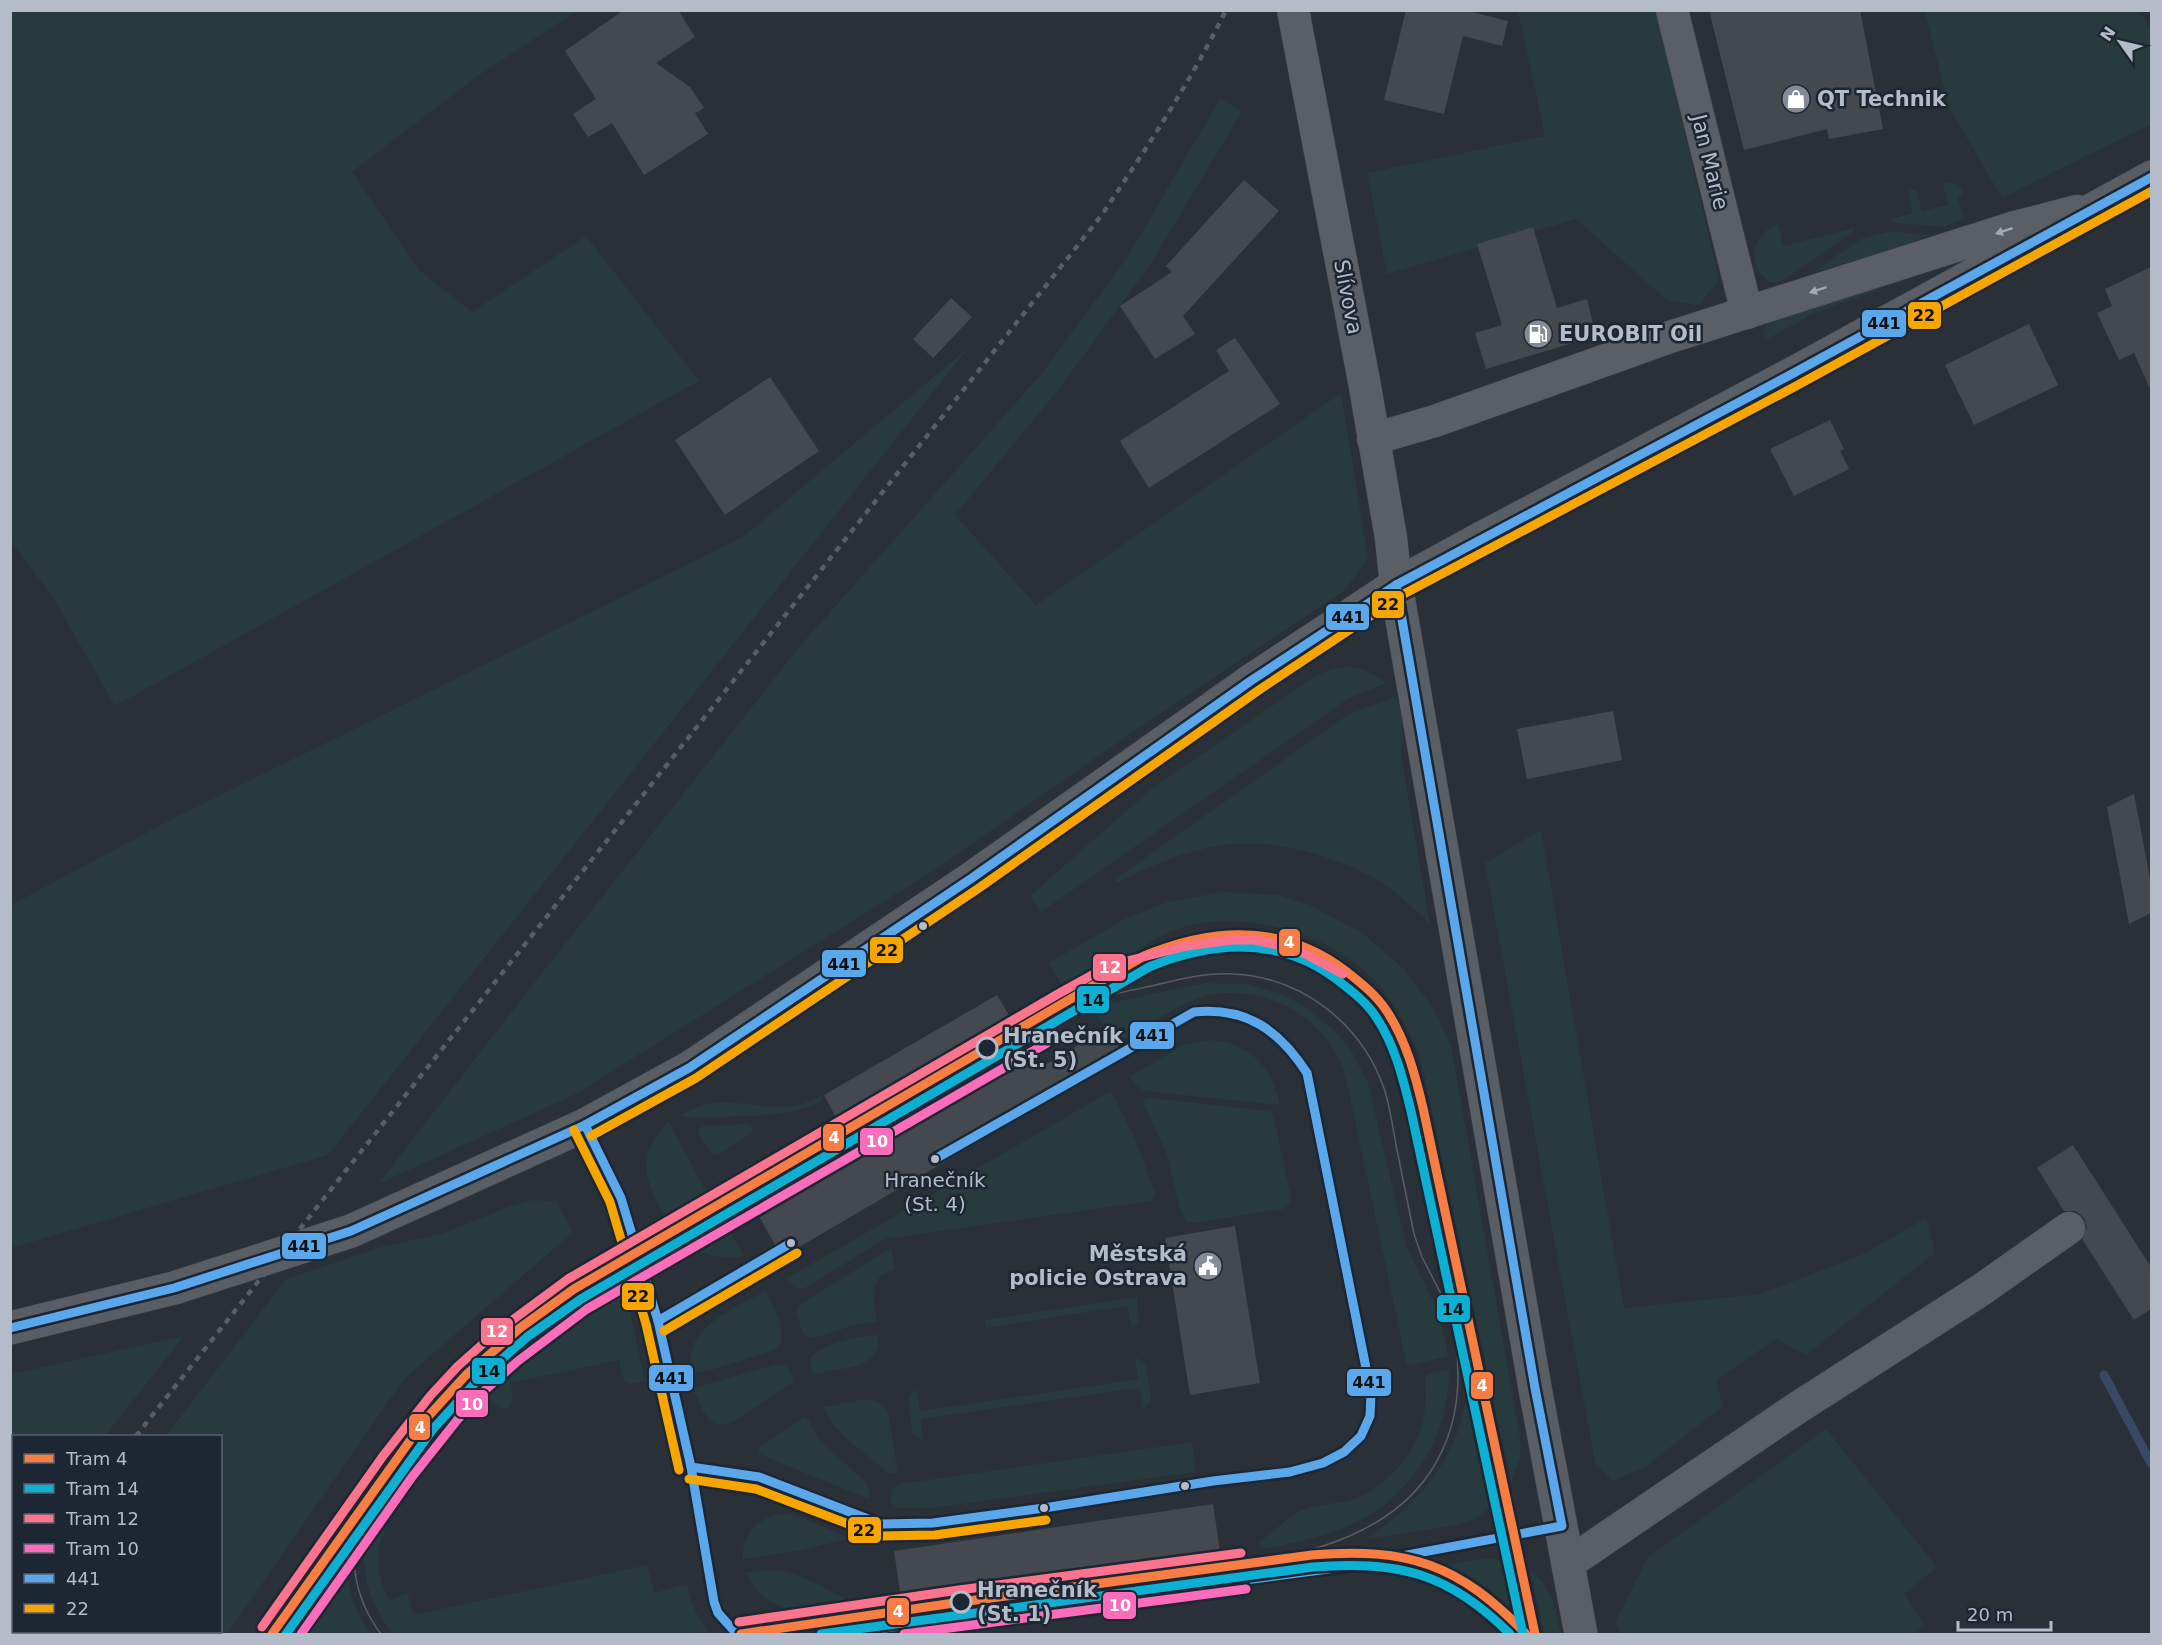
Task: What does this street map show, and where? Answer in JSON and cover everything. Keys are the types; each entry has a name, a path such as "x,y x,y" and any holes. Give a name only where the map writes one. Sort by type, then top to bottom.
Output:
{"main road":[{"path":"10,1328 174,1288 351,1231 585,1125 688,1068 972,878 1252,680 1396,585 1790,375 2151,177"},
{"path":"1396,585 1535,1388 1581,1635"}],"street":[{"name":"Slívova","path":"1293,10 1364,381 1372,439 1391,538 1396,585"},
{"name":"Jan Marie","path":"1672,10 1747,313"},
{"path":"1372,439 1435,421 1670,337 2012,228 2101,205"},
{"path":"1569,1563 1794,1410 1981,1290 2069,1228"}],"green space":[{"path":"11,10 577,11 479,75 352,172 419,270 472,312 586,236 699,381 115,706 51,594 11,542"},
{"path":"1518,11 1656,11 1719,280 1699,305 1668,301 1576,219 1387,274 1367,173 1545,136"},
{"path":"1925,11 2139,11 2151,30 2151,124 2002,198 1949,107"},
{"path":"1220,99 1242,111 1149,266 1059,389 955,515 1036,605 1341,393 1368,559 1345,590 1140,727 936,869 576,1094 378,1184 800,646 1043,372 1128,256"},
{"path":"1943,183 1956,185 1964,194 1958,198 1964,218 1944,227 1895,223 1888,220 1913,213 1908,191 1916,189 1922,211 1948,205"},
{"path":"1778,224 1783,246 1855,228 1854,231 1786,279 1769,282 1755,264 1755,250 1766,231"},
{"path":"1892,231 1930,235 1882,253 1811,273 1861,239"},
{"path":"1894,281 1875,291 1813,314 1767,339 1762,333 1775,313"},
{"path":"968,348 328,1155 11,1248 11,905 172,819 743,537"},
{"path":"1351,667 1365,670 1387,683 1349,698 1041,912 1030,896 1149,791 1315,676 1334,668"},
{"path":"1395,697 1402,719 1401,756 1430,924 1396,893 1365,873 1331,859 1273,845 1221,846 1196,851 1171,859 1117,883 1115,879 1349,714"},
{"path":"1541,830 1624,1308 1760,1294 1864,1254 1926,1218 1935,1253 1806,1355 1776,1339 1716,1380 1723,1406 1644,1468 1612,1481 1595,1462 1485,863"},
{"path":"1222,892 1278,895 1307,904 1361,932 1403,968 1433,1008 1451,1045 1521,1443 1520,1459 1511,1482 1420,1056 1401,1017 1376,982 1358,965 1313,939 1288,930 1236,921 1211,922 1172,931 1066,992 1049,963 1126,918 1168,902"},
{"path":"1205,983 1247,984 1282,994 1304,1006 1319,1018 1335,1031 1351,1050 1368,1083 1406,1245 1434,1304 1443,1329 1448,1356 1407,1366 1347,1083 1340,1061 1318,1029 1303,1016 1286,1006 1249,994 1229,993 1210,995 1188,1003 1116,1043 1091,1007"},
{"path":"1208,1040 1235,1046 1247,1051 1256,1059 1271,1079 1280,1105 1144,1091 1129,1077 1185,1044"},
{"path":"1111,1091 1136,1141 1155,1193 1152,1201 885,1239 805,1288 795,1288 786,1279"},
{"path":"823,1095 821,1102 790,1112 756,1116 688,1118 681,1115 707,1104 722,1102 792,1106 807,1103"},
{"path":"1151,1098 1269,1111 1273,1114 1291,1197 1290,1203 1284,1209 1194,1223 1187,1222 1181,1212 1167,1154 1143,1103 1144,1100"},
{"path":"669,1122 710,1199 668,1223 650,1183 647,1159 650,1147 657,1135"},
{"path":"749,1124 753,1128 752,1133 717,1155 711,1152 698,1134 703,1126"},
{"path":"532,1200 557,1201 573,1232 404,1379 227,1634 14,1634 222,1633 222,1435 167,1435 286,1279 381,1247 445,1233 505,1208"},
{"path":"719,1212 744,1256 725,1257 700,1252 676,1237"},
{"path":"891,1248 894,1270 885,1273 880,1278 874,1290 877,1321 817,1337 810,1337 803,1333 796,1312 798,1306"},
{"path":"621,1269 645,1382 630,1384 624,1380 619,1360 510,1383 512,1401 506,1409 500,1408 488,1397 428,1468 389,1521 381,1539 379,1563 381,1579 390,1601 405,1593 408,1594 413,1615 647,1565 654,1593 687,1584 695,1609 709,1631 687,1634 394,1634 383,1620 371,1596 364,1560 367,1533 376,1507 390,1480 407,1454 449,1403 494,1358 540,1321"},
{"path":"765,1291 781,1328 780,1343 777,1349 692,1374 691,1354 701,1333 721,1316"},
{"path":"1137,1297 1139,1322 1132,1329 1127,1306 986,1328 985,1320"},
{"path":"878,1335 877,1348 866,1362 813,1375 810,1359 822,1349 851,1339"},
{"path":"184,1336 106,1435 12,1435 11,1560 11,1374"},
{"path":"1137,1358 1146,1365 1151,1395 1150,1403 1143,1409 1139,1388 921,1419 923,1440 913,1435 908,1398 912,1392 917,1390 920,1411 1138,1379 1135,1359"},
{"path":"777,1364 787,1366 794,1382 731,1423 716,1424 706,1416 694,1388"},
{"path":"1467,1369 1471,1369 1498,1502 1474,1519 1453,1526 1366,1539 1408,1506 1440,1468 1461,1422 1466,1397"},
{"path":"1449,1370 1448,1393 1436,1436 1427,1456 1400,1491 1383,1506 1341,1529 1302,1541 1264,1549 1258,1543 1302,1510 1348,1501 1369,1492 1388,1478 1404,1460 1418,1436 1424,1414 1427,1374"},
{"path":"866,1399 879,1403 888,1413 898,1474 888,1473 847,1439 833,1424 824,1407"},
{"path":"806,1416 820,1441 867,1483 870,1492 869,1499 759,1454 759,1448 762,1445"},
{"path":"1826,1429 1937,1567 1904,1594 1924,1624 1913,1634 1621,1634 1615,1622 1648,1557"},
{"path":"1186,1443 1193,1446 1196,1472 931,1508 898,1508 891,1503 892,1490 900,1484"},
{"path":"786,1513 850,1538 798,1551 743,1559 745,1541 754,1527 768,1518"},
{"path":"345,1542 348,1579 353,1601 371,1634 280,1634"},
{"path":"1487,1558 1514,1563 1522,1617 1486,1587 1445,1564"},
{"path":"777,1570 818,1584 856,1607 808,1611 778,1605 765,1598 754,1587 746,1572"},
{"path":"1530,1571 1544,1583 1552,1599 1561,1634 1545,1634"}],"building":[{"path":"624,10 678,10 695,37 656,63 690,87 704,108 695,113 708,134 644,175 612,123 588,137 573,114 596,99 565,51"},
{"path":"1406,10 1464,10 1508,21 1502,46 1463,36 1444,114 1384,100"},
{"path":"1709,10 1860,10 1883,129 1829,139 1827,129 1744,150"},
{"path":"1244,180 1279,211 1183,316 1195,334 1155,359 1120,306 1172,272 1166,266"},
{"path":"1533,227 1557,308 1587,299 1596,336 1486,369 1475,333 1502,325 1477,244"},
{"path":"2151,267 2151,391 2134,353 2119,360 2097,313 2112,306 2105,289"},
{"path":"951,298 972,317 933,358 913,339"},
{"path":"2029,324 2058,385 1974,425 1945,365"},
{"path":"1235,338 1280,404 1149,488 1120,441 1229,371 1216,350"},
{"path":"770,377 819,451 725,515 675,440"},
{"path":"1830,420 1844,449 1840,451 1849,469 1794,496 1770,449"},
{"path":"1613,711 1622,760 1527,779 1517,729"},
{"path":"2134,794 2151,884 2151,913 2129,924 2107,807"},
{"path":"997,995 1040,1068 1108,1027 1124,1057 782,1257 747,1195 847,1138 824,1095"},
{"path":"2073,1145 2151,1267 2151,1309 2134,1320 2082,1239 2087,1227 2084,1218 2076,1211 2064,1211 2037,1168"},
{"path":"1235,1226 1260,1383 1190,1395 1165,1238"},
{"path":"1213,1504 1221,1558 902,1605 894,1551"}],"waterway":[{"path":"2104,1375 2152,1465"}],"tram line":[{"name":"4","path":"272,1634 424,1421 466,1375 520,1328 574,1289 1144,956 1170,946 1197,940 1248,935 1274,938 1299,945 1323,956 1347,972 1382,1005 1393,1021 1404,1045 1423,1108 1535,1634"},
{"name":"12","path":"262,1627 383,1456 431,1395 458,1366 495,1333 568,1279 1058,994 1094,974 1123,962 1187,946 1232,940 1255,940 1298,950 1343,974"},
{"name":"14","path":"286,1634 433,1429 474,1384 527,1337 581,1299 1149,967 1199,951 1248,947 1295,956 1318,967 1340,982 1360,998 1372,1012 1383,1028 1393,1051 1411,1111 1523,1634"},
{"path":"1035,1022 1094,999 1184,978 1214,974 1259,977 1283,984 1327,1009 1362,1045 1385,1091 1414,1234 1422,1257 1442,1296"},
{"path":"1243,1565 1304,1552 1334,1542 1362,1530 1389,1514 1412,1495 1430,1473 1443,1448 1452,1422 1457,1394 1458,1364 1454,1333 1400,1073 1375,1023 1358,1002 1337,984"},
{"name":"10","path":"301,1634 412,1477 458,1419 483,1392 518,1361 587,1309 1047,1043"},
{"path":"1430,1142 1436,1214"},
{"path":"381,1634 372,1621 360,1592 354,1562 354,1546 362,1515 393,1463"},
{"name":"12","path":"739,1622 1241,1553"},
{"name":"4","path":"741,1634 1312,1555 1346,1553 1377,1554 1430,1565 1478,1591 1502,1610 1526,1634"},
{"name":"14","path":"821,1634 1313,1567 1343,1565 1397,1569 1443,1584 1488,1613 1510,1634"},
{"name":"10","path":"904,1634 1246,1589"}],"railway":[{"path":"137,1435 1101,216 1182,90 1226,10"}],"transit line":[{"name":"441","path":"10,1328 174,1288 351,1231 585,1125 689,1068 972,878 1252,680 1396,585 1790,375 2152,177"},
{"name":"22","path":"591,1136 696,1078 979,888 1259,690 1402,595 1796,386 2152,191"},
{"name":"441","path":"840,1634 1343,1567 1562,1526 1535,1388 1396,585"},
{"name":"441","path":"691,1467 759,1477 881,1524 933,1523 1213,1481 1290,1472 1323,1463 1344,1452 1361,1436 1370,1416 1371,1393 1307,1073 1273,1033 1246,1018 1230,1013 1194,1012 935,1159"},
{"name":"441","path":"585,1125 621,1198 658,1321 691,1467 714,1602 718,1613 737,1634"},
{"name":"22","path":"574,1130 610,1202 646,1324 679,1470"},
{"name":"441","path":"658,1321 791,1243"},
{"name":"22","path":"664,1331 797,1253"},
{"name":"22","path":"689,1479 756,1489 880,1536 935,1535 1046,1520"}],"place":[{"name":"QT Technik","path":"1796,99"},
{"name":"EUROBIT Oil","path":"1538,334"},
{"name":"Hranečník (St. 5)","path":"987,1048"},
{"name":"Hranečník (St. 4)","path":"935,1159"},
{"name":"Městská policie Ostrava","path":"1208,1266"},
{"name":"Hranečník (St. 1)","path":"961,1602"}]}
